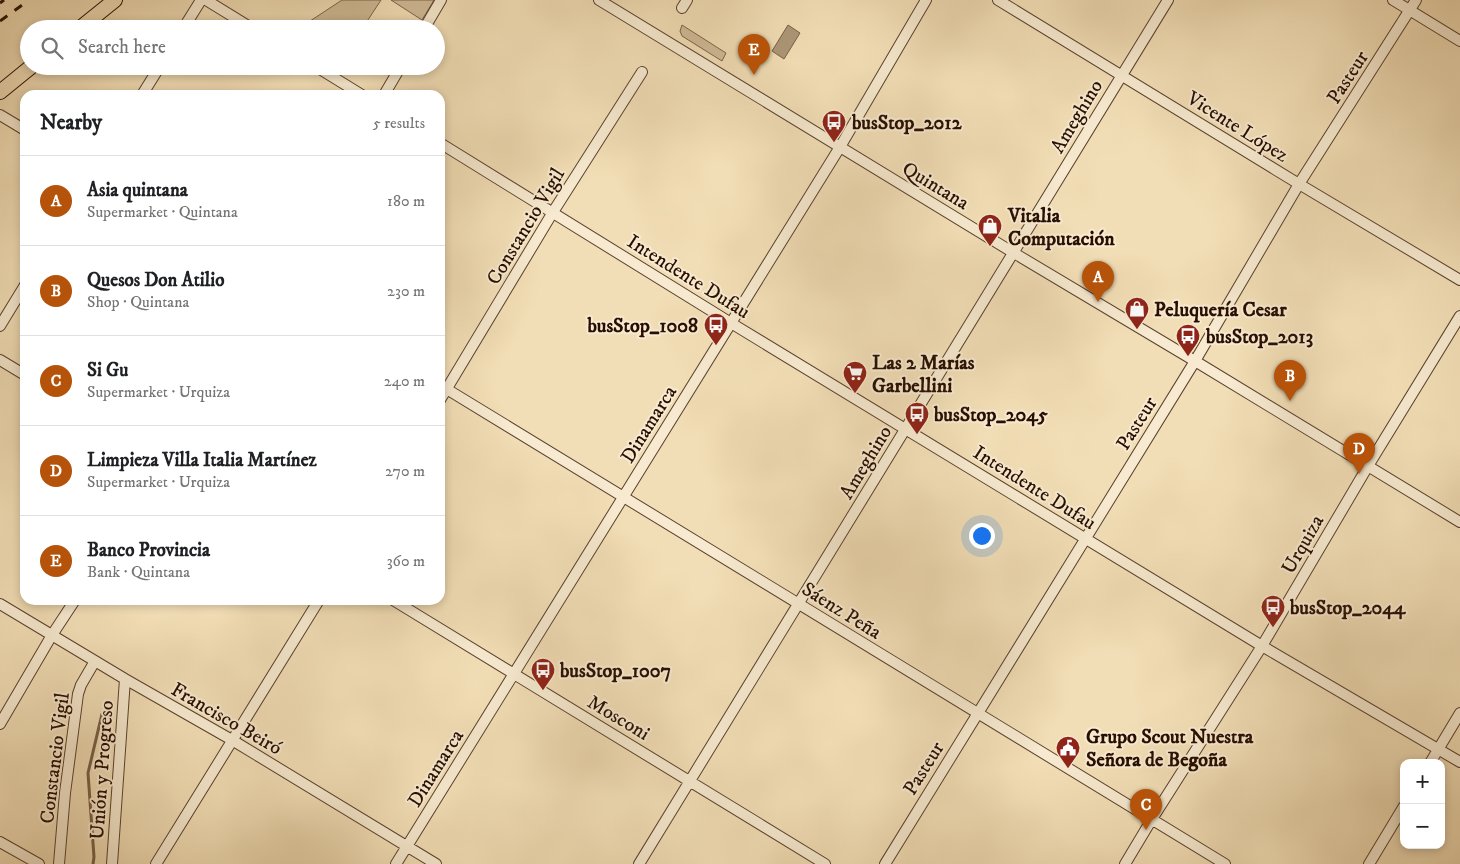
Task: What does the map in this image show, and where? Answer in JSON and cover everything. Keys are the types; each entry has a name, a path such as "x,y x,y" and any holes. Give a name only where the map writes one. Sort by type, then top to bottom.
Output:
{"main road":[{"path":"90,20 115,0"},
{"path":"0,92 21,75"}],"street":[{"path":"189,20 201,0"},
{"path":"206,0 238,20"},
{"path":"429,20 441,0"},
{"name":"Quintana","path":"599,0 1460,522"},
{"name":"Dinamarca","path":"396,864 840,147 926,0"},
{"name":"Vicente López","path":"998,0 1460,280"},
{"name":"Ameghino","path":"639,864 1168,0"},
{"path":"1393,0 1460,41"},
{"name":"Pasteur","path":"885,864 1195,361 1299,184 1416,0"},
{"name":"Constancio Vigil","path":"445,384 642,72"},
{"path":"145,90 154,75"},
{"path":"330,75 354,90"},
{"path":"387,90 396,75"},
{"path":"0,115 20,127"},
{"name":"Intendente Dufau","path":"445,146 731,323 1262,646 1460,762"},
{"path":"0,326 20,293"},
{"name":"Urquiza","path":"1125,864 1262,646 1368,466 1460,316"},
{"path":"0,360 20,372"},
{"name":"Sáenz Peña","path":"445,388 1225,864"},
{"name":"Francisco Beiró","path":"0,604 232,740 436,864"},
{"path":"1,722 72,605"},
{"path":"156,864 315,605"},
{"name":"Mosconi","path":"401,605 826,864"},
{"name":"Constancio Vigil","path":"59,864 65,793 78,694 95,661"},
{"name":"Unión y Progreso","path":"112,864 125,679"},
{"path":"1432,759 1460,713"},
{"path":"1369,864 1400,813"},
{"path":"0,842 38,864"}],"shaded area":[{"path":"342,0 381,0 368,20 312,20"},
{"path":"391,0 434,0 422,20"},
{"path":"682,25 726,53 722,61 682,36 680,31"},
{"path":"788,25 800,33 784,59 772,51"}],"waterway":[{"path":"93,864 88,773 102,714"}],"railway":[{"path":"0,3 4,0"},
{"path":"0,21 29,0"}],"place":[{"name":"Banco Provincia","path":"754,75"},
{"name":"busStop_2012","path":"834,143"},
{"name":"Vitalia Computación","path":"990,247"},
{"name":"Asia quintana","path":"1098,302"},
{"name":"Peluquería Cesar","path":"1137,330"},
{"name":"busStop_1008","path":"716,346"},
{"name":"busStop_2013","path":"1188,357"},
{"name":"Las 2 Marías Garbellini","path":"855,394"},
{"name":"Quesos Don Atilio","path":"1290,401"},
{"name":"busStop_2045","path":"917,435"},
{"name":"Limpieza Villa Italia Martínez","path":"1359,474"},
{"name":"busStop_2044","path":"1273,628"},
{"name":"busStop_1007","path":"543,691"},
{"name":"Grupo Scout Nuestra Señora de Begoña","path":"1068,769"},
{"name":"Si Gu","path":"1146,830"}]}
